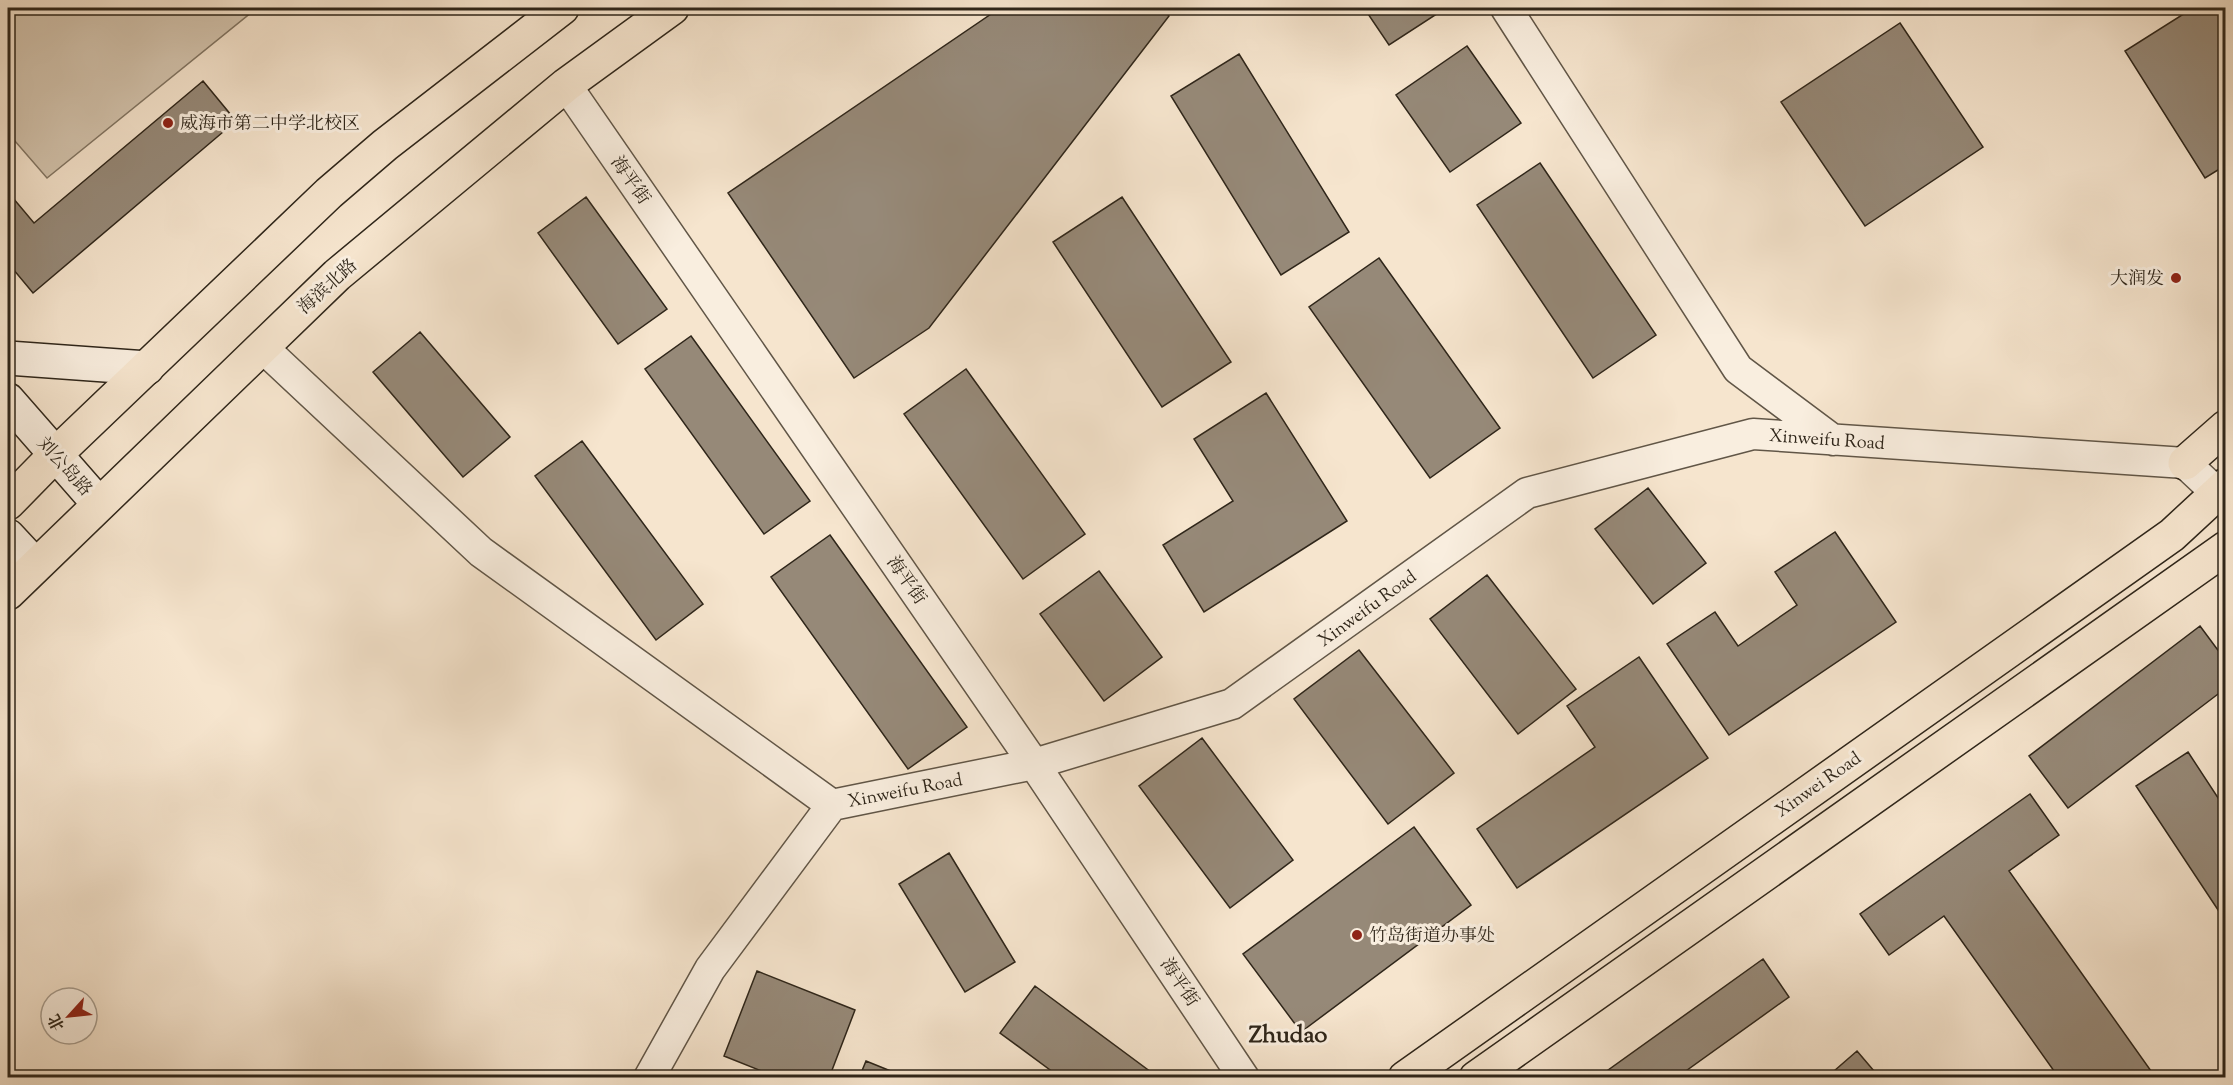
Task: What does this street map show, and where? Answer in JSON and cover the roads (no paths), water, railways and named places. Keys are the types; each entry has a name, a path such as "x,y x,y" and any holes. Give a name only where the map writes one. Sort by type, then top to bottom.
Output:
{"main road":[{"path":"8,503 55,455 329,193 385,145 562,8"},
{"name":"海滨北路","path":"8,593 337,275 566,85 672,8"},
{"path":"8,358 147,368"},
{"name":"刘公岛路","path":"8,400 99,504"},
{"path":"2185,463 2226,427"},
{"name":"Xinwei Road","path":"1405,1077 2172,535 2223,494"},
{"path":"8,536 35,566"},
{"path":"1476,1077 2226,548"}],"street":[{"path":"1506,8 1738,369 1833,440"},
{"name":"海平街","path":"566,85 1034,764 1244,1077"},
{"path":"262,347 482,552 832,805"},
{"name":"Xinweifu Road","path":"649,1077 710,969 832,805 1034,764 1232,704 1527,493 1753,434 2185,463"},
{"path":"2185,463 2223,494"}],"place":[{"name":"威海市第二中学北校区","path":"168,123"},
{"name":"大润发","path":"2176,278"},
{"name":"竹岛街道办事处","path":"1357,935"}],"district":[{"name":"Zhudao","path":"1288,1034"}]}
